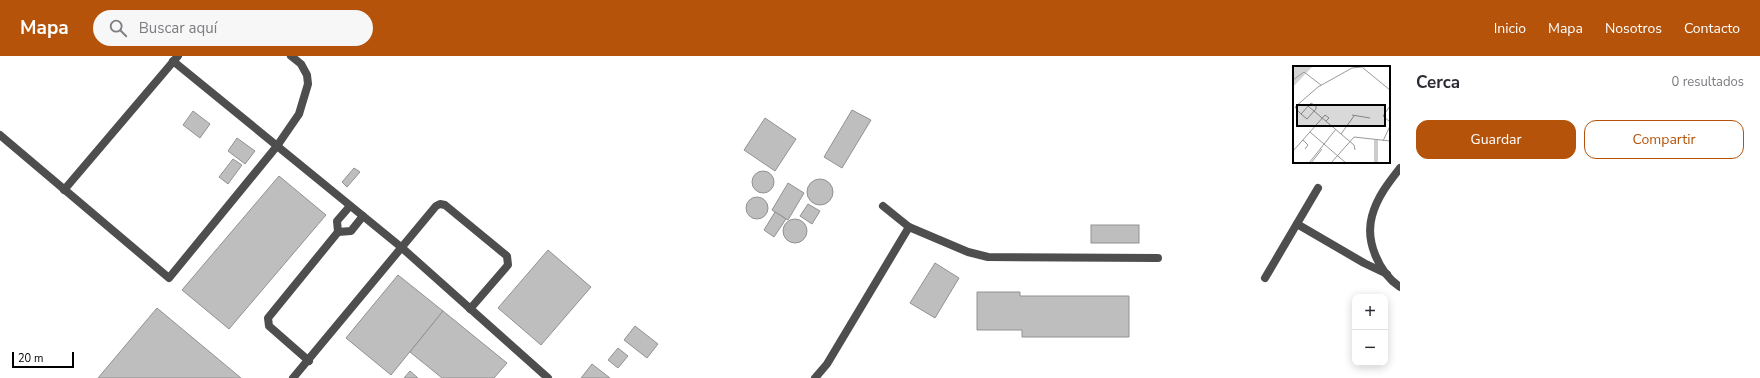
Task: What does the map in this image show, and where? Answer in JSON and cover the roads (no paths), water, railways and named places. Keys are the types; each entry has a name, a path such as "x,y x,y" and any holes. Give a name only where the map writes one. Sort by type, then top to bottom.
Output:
{"street":[{"path":"0,135 169,278 276,146 299,114 308,84 307,75 301,64 291,56"},
{"path":"64,190 175,59 276,146 401,247 548,378"},
{"path":"1400,168 1385,186 1372,216 1370,230 1377,260 1387,275 1400,287"},
{"path":"1264,278 1298,224 1318,188"},
{"path":"293,378 309,361 401,247 436,206 440,204 445,205 507,256 508,265 470,309"},
{"path":"309,361 269,326 268,318 338,232 337,221 350,206"},
{"path":"883,206 909,227 968,252 988,257 1158,258"},
{"path":"338,232 351,231 363,216"},
{"path":"1298,224 1364,264 1387,275"},
{"path":"815,378 826,364 909,227"}]}
